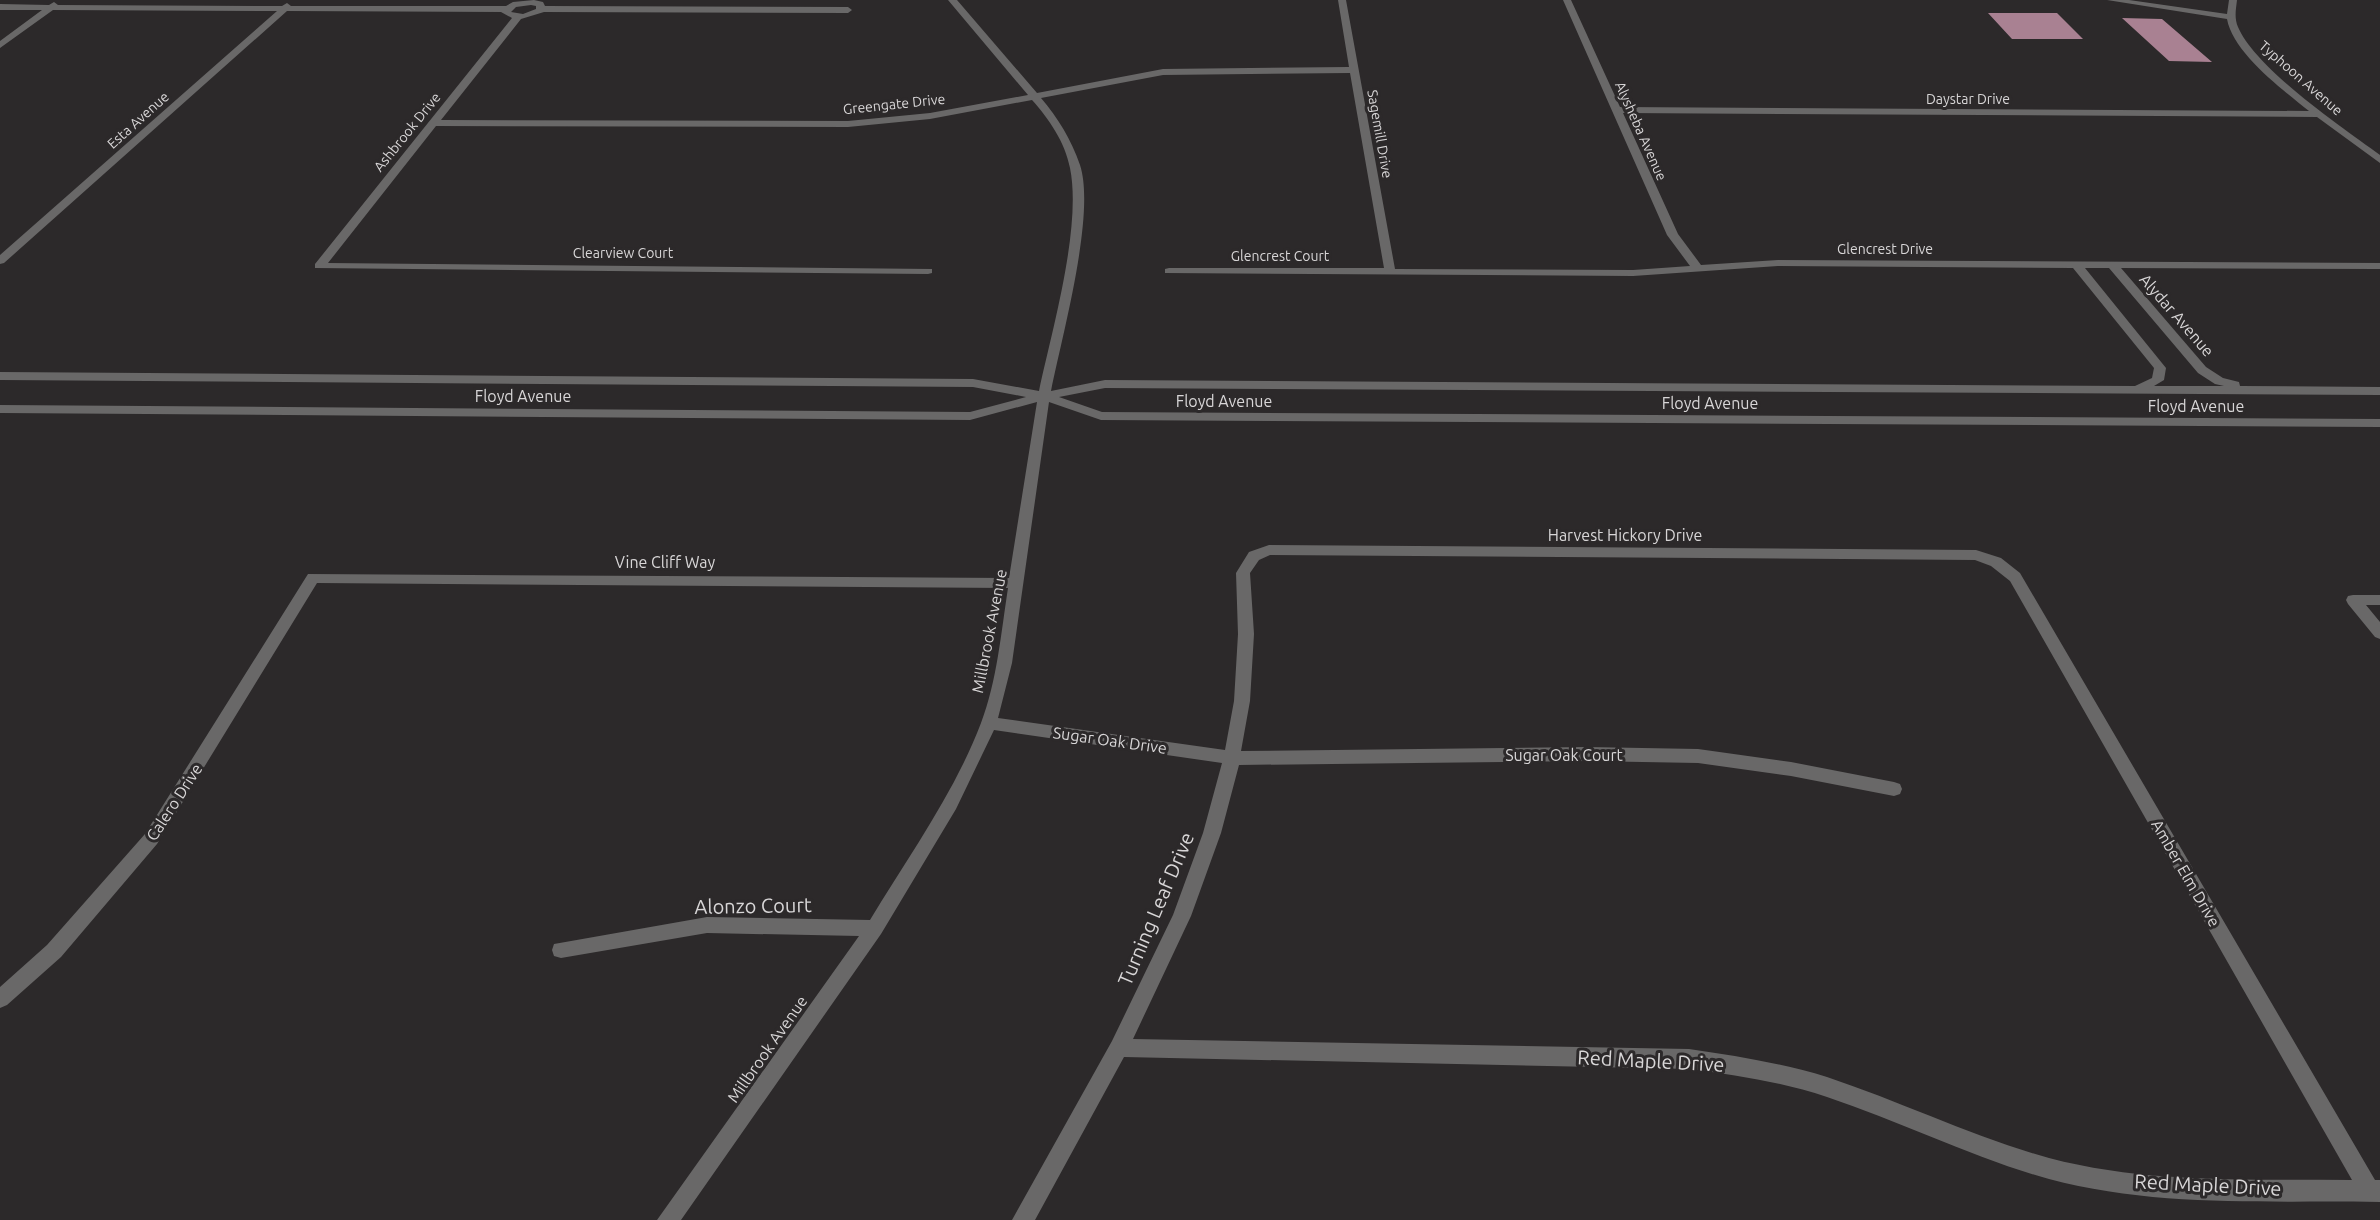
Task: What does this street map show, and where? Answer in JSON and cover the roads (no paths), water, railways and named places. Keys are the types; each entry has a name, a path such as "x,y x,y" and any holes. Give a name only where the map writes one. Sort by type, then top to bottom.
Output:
{"street":[{"path":"0,45 62,0"},
{"name":"Esta Avenue","path":"1,259 293,0"},
{"name":"Millbrook Avenue","path":"668,1220 875,928 950,804 989,723 1004,663 1044,396 1071,266 1079,200 1075,166 1056,120 952,0"},
{"name":"Sagemill Drive","path":"1342,0 1390,272"},
{"name":"Alysheba Avenue","path":"1567,0 1673,235 1698,268"},
{"path":"2111,0 2230,17 2233,0"},
{"path":"0,7 507,9 532,1 540,4 541,9"},
{"path":"507,9 507,14 518,16 533,14 541,9 848,10"},
{"name":"Ashbrook Drive","path":"319,266 518,16"},
{"name":"Typhoon Avenue","path":"2230,17 2240,42 2254,58 2320,114 2380,160"},
{"name":"Greengate Drive","path":"432,123 848,124 930,116 1163,72 1355,70"},
{"name":"Daystar Drive","path":"1617,110 2320,114"},
{"name":"Glencrest Drive","path":"1390,272 1633,273 1778,263 2380,266"},
{"path":"2077,265 2160,368 2158,380 2134,389"},
{"name":"Alydar Avenue","path":"2112,265 2202,370 2219,381 2256,390"},
{"name":"Clearview Court","path":"319,266 928,271"},
{"name":"Glencrest Court","path":"1169,271 1390,272"},
{"name":"Floyd Avenue","path":"0,376 973,383 1044,396 1101,416 2380,423"},
{"name":"Floyd Avenue","path":"0,409 970,416 1044,396 1105,384 2380,391"},
{"name":"Harvest Hickory Drive","path":"1254,556 1269,550 1976,555 1996,562"},
{"name":"Turning Leaf Drive","path":"1023,1220 1119,1048 1182,916 1212,833 1232,758 1242,701 1246,645 1243,573 1254,556"},
{"name":"Amber Elm Drive","path":"1996,562 2015,577 2375,1190"},
{"name":"Vine Cliff Way","path":"313,578 1017,583"},
{"name":"Calero Drive","path":"0,999 54,951 151,839 313,578"},
{"path":"2380,600 2353,600 2380,633"},
{"name":"Sugar Oak Drive","path":"989,723 1232,758"},
{"name":"Sugar Oak Court","path":"1232,758 1587,754 1698,756 1791,769 1894,789"},
{"name":"Alonzo Court","path":"561,950 707,926 875,928"},
{"name":"Red Maple Drive","path":"1119,1048 1689,1059 1742,1066 1827,1087 1991,1152 2081,1176 2170,1188 2375,1190"}]}
